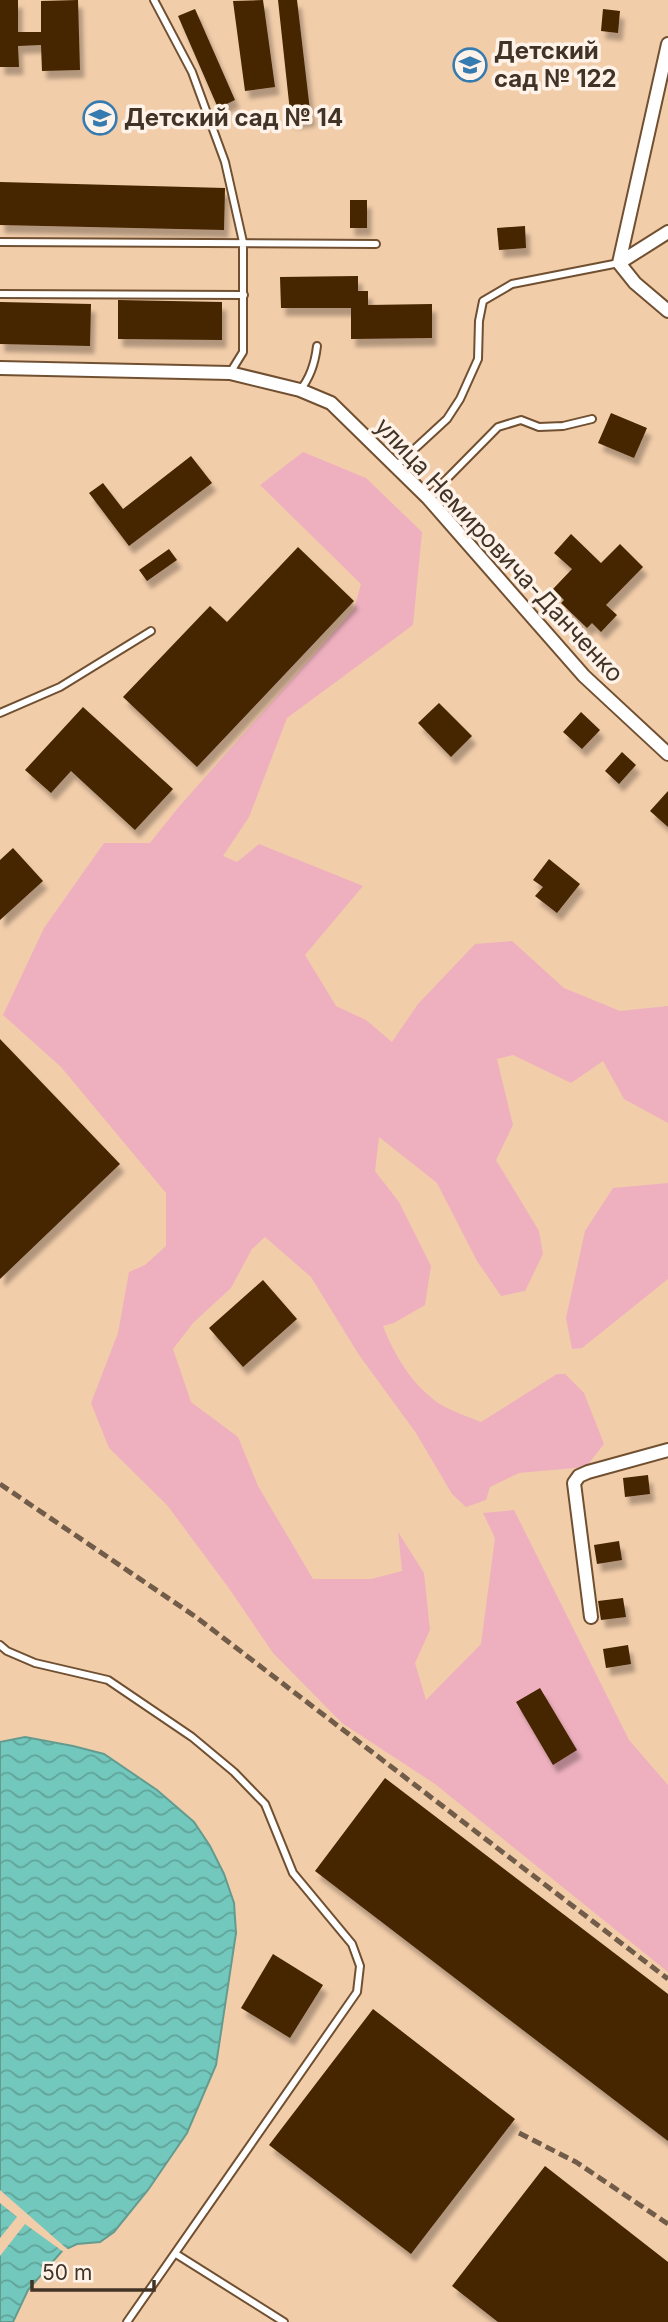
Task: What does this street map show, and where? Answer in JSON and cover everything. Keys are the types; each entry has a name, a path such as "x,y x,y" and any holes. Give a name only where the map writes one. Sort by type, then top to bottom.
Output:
{"street":[{"path":"619,263 668,44"},
{"path":"619,263 668,232"},
{"path":"619,263 635,283 668,311"},
{"name":"улица Немировича-Данченко","path":"0,368 230,373 300,390 331,403 428,498 584,676 668,754"},
{"path":"592,1617 574,1483 579,1476 588,1472 668,1450"}],"lane":[{"path":"154,0 192,72 225,162 243,242 243,352 230,373"},
{"path":"0,243 376,244"},
{"path":"396,466 447,419 460,399 478,359 479,321 483,301 512,284 619,263"},
{"path":"0,294 244,295"},
{"path":"300,390 309,380 317,346"},
{"path":"428,498 498,427 521,420 539,427 563,426 592,419"},
{"path":"0,713 60,687 151,631"},
{"path":"0,1645 7,1651 35,1663 108,1680 192,1737 234,1772 265,1804 293,1873 352,1944 360,1966 357,1992 127,2322"},
{"path":"176,2254 284,2322"}],"shaded area":[{"path":"303,452 366,478 422,532 413,625 287,718 249,817 223,856 237,862 259,844 363,886 305,955 336,1006 366,1020 392,1042 418,1004 475,944 512,941 564,988 620,1011 668,1006 668,1123 624,1099 603,1061 571,1083 513,1055 497,1059 513,1125 496,1160 539,1231 543,1254 525,1291 501,1296 477,1261 437,1183 379,1137 375,1171 399,1202 431,1266 425,1305 394,1323 383,1326 400,1361 415,1382 434,1400 481,1422 557,1374 565,1374 584,1393 604,1444 586,1467 519,1473 490,1487 486,1500 466,1507 452,1494 416,1433 359,1355 311,1277 265,1237 252,1249 231,1288 193,1323 173,1349 191,1402 238,1437 258,1486 313,1579 371,1579 402,1571 398,1532 424,1573 430,1630 415,1663 426,1700 481,1644 495,1538 483,1513 514,1510 629,1740 668,1785 668,1972 435,1784 342,1723 273,1653 167,1505 109,1448 91,1403 118,1333 129,1272 145,1265 166,1246 166,1193 61,1067 3,1015 44,928 104,843 150,843 354,609 361,584 260,485"},
{"path":"668,1183 668,1279 582,1348 572,1349 566,1318 585,1231 613,1188"}],"water":[{"path":"25,1737 104,1754 157,1790 194,1822 224,1874 234,1903 236,1933 216,2065 187,2133 148,2190 114,2232 100,2242 77,2244 62,2251 28,2290 13,2322 0,2322 0,1742"}],"pier":[{"path":"0,2190 70,2250 65,2253 25,2224 0,2256 0,2238 17,2217 0,2203"}],"building":[{"path":"0,0 18,0 18,32 41,32 41,1 78,0 80,70 42,71 41,45 18,46 19,67 0,67"},
{"path":"263,0 275,87 245,91 233,1"},
{"path":"278,0 297,0 311,119 291,121"},
{"path":"195,9 235,100 218,108 178,16"},
{"path":"603,9 620,11 618,33 601,31"},
{"path":"0,182 225,188 224,230 0,225"},
{"path":"350,200 367,200 367,228 350,228"},
{"path":"525,226 526,248 499,250 497,228"},
{"path":"358,276 358,291 368,291 368,305 432,304 432,338 351,339 351,308 281,308 280,277"},
{"path":"118,300 222,302 222,340 118,339"},
{"path":"0,302 91,304 90,346 0,344"},
{"path":"611,413 647,428 634,458 598,443"},
{"path":"191,456 212,483 129,546 89,493 103,483 123,509"},
{"path":"571,534 601,563 620,544 643,567 606,605 617,615 601,632 592,623 587,628 561,603 564,600 553,589 572,569 554,553"},
{"path":"298,547 354,601 197,767 123,697 210,606 227,622"},
{"path":"169,549 177,560 147,581 139,570"},
{"path":"439,703 472,736 451,757 418,723"},
{"path":"83,707 173,789 135,830 71,771 51,793 25,770"},
{"path":"581,712 600,730 582,749 563,732"},
{"path":"622,752 636,765 619,784 605,771"},
{"path":"668,791 668,827 650,811"},
{"path":"13,848 43,881 0,920 0,860"},
{"path":"549,859 580,884 557,913 535,896 543,887 533,880"},
{"path":"0,1039 120,1164 0,1279"},
{"path":"263,1280 297,1319 243,1367 209,1328"},
{"path":"648,1475 650,1494 625,1497 623,1478"},
{"path":"619,1541 622,1560 597,1564 594,1545"},
{"path":"623,1598 626,1617 601,1620 598,1601"},
{"path":"628,1645 631,1664 606,1668 603,1649"},
{"path":"540,1688 577,1750 553,1765 516,1702"},
{"path":"385,1778 668,1994 668,2141 315,1871"},
{"path":"273,1954 323,1985 290,2038 241,2008"},
{"path":"373,2009 515,2119 411,2254 269,2145"},
{"path":"545,2166 668,2262 668,2322 498,2322 452,2286"}],"railway":[{"path":"0,1484 196,1617 668,1979"},
{"path":"519,2133 576,2162 668,2224"}],"place":[{"name":"Детский сад № 122","path":"470,65"},
{"name":"Детский сад № 14","path":"100,118"}]}
